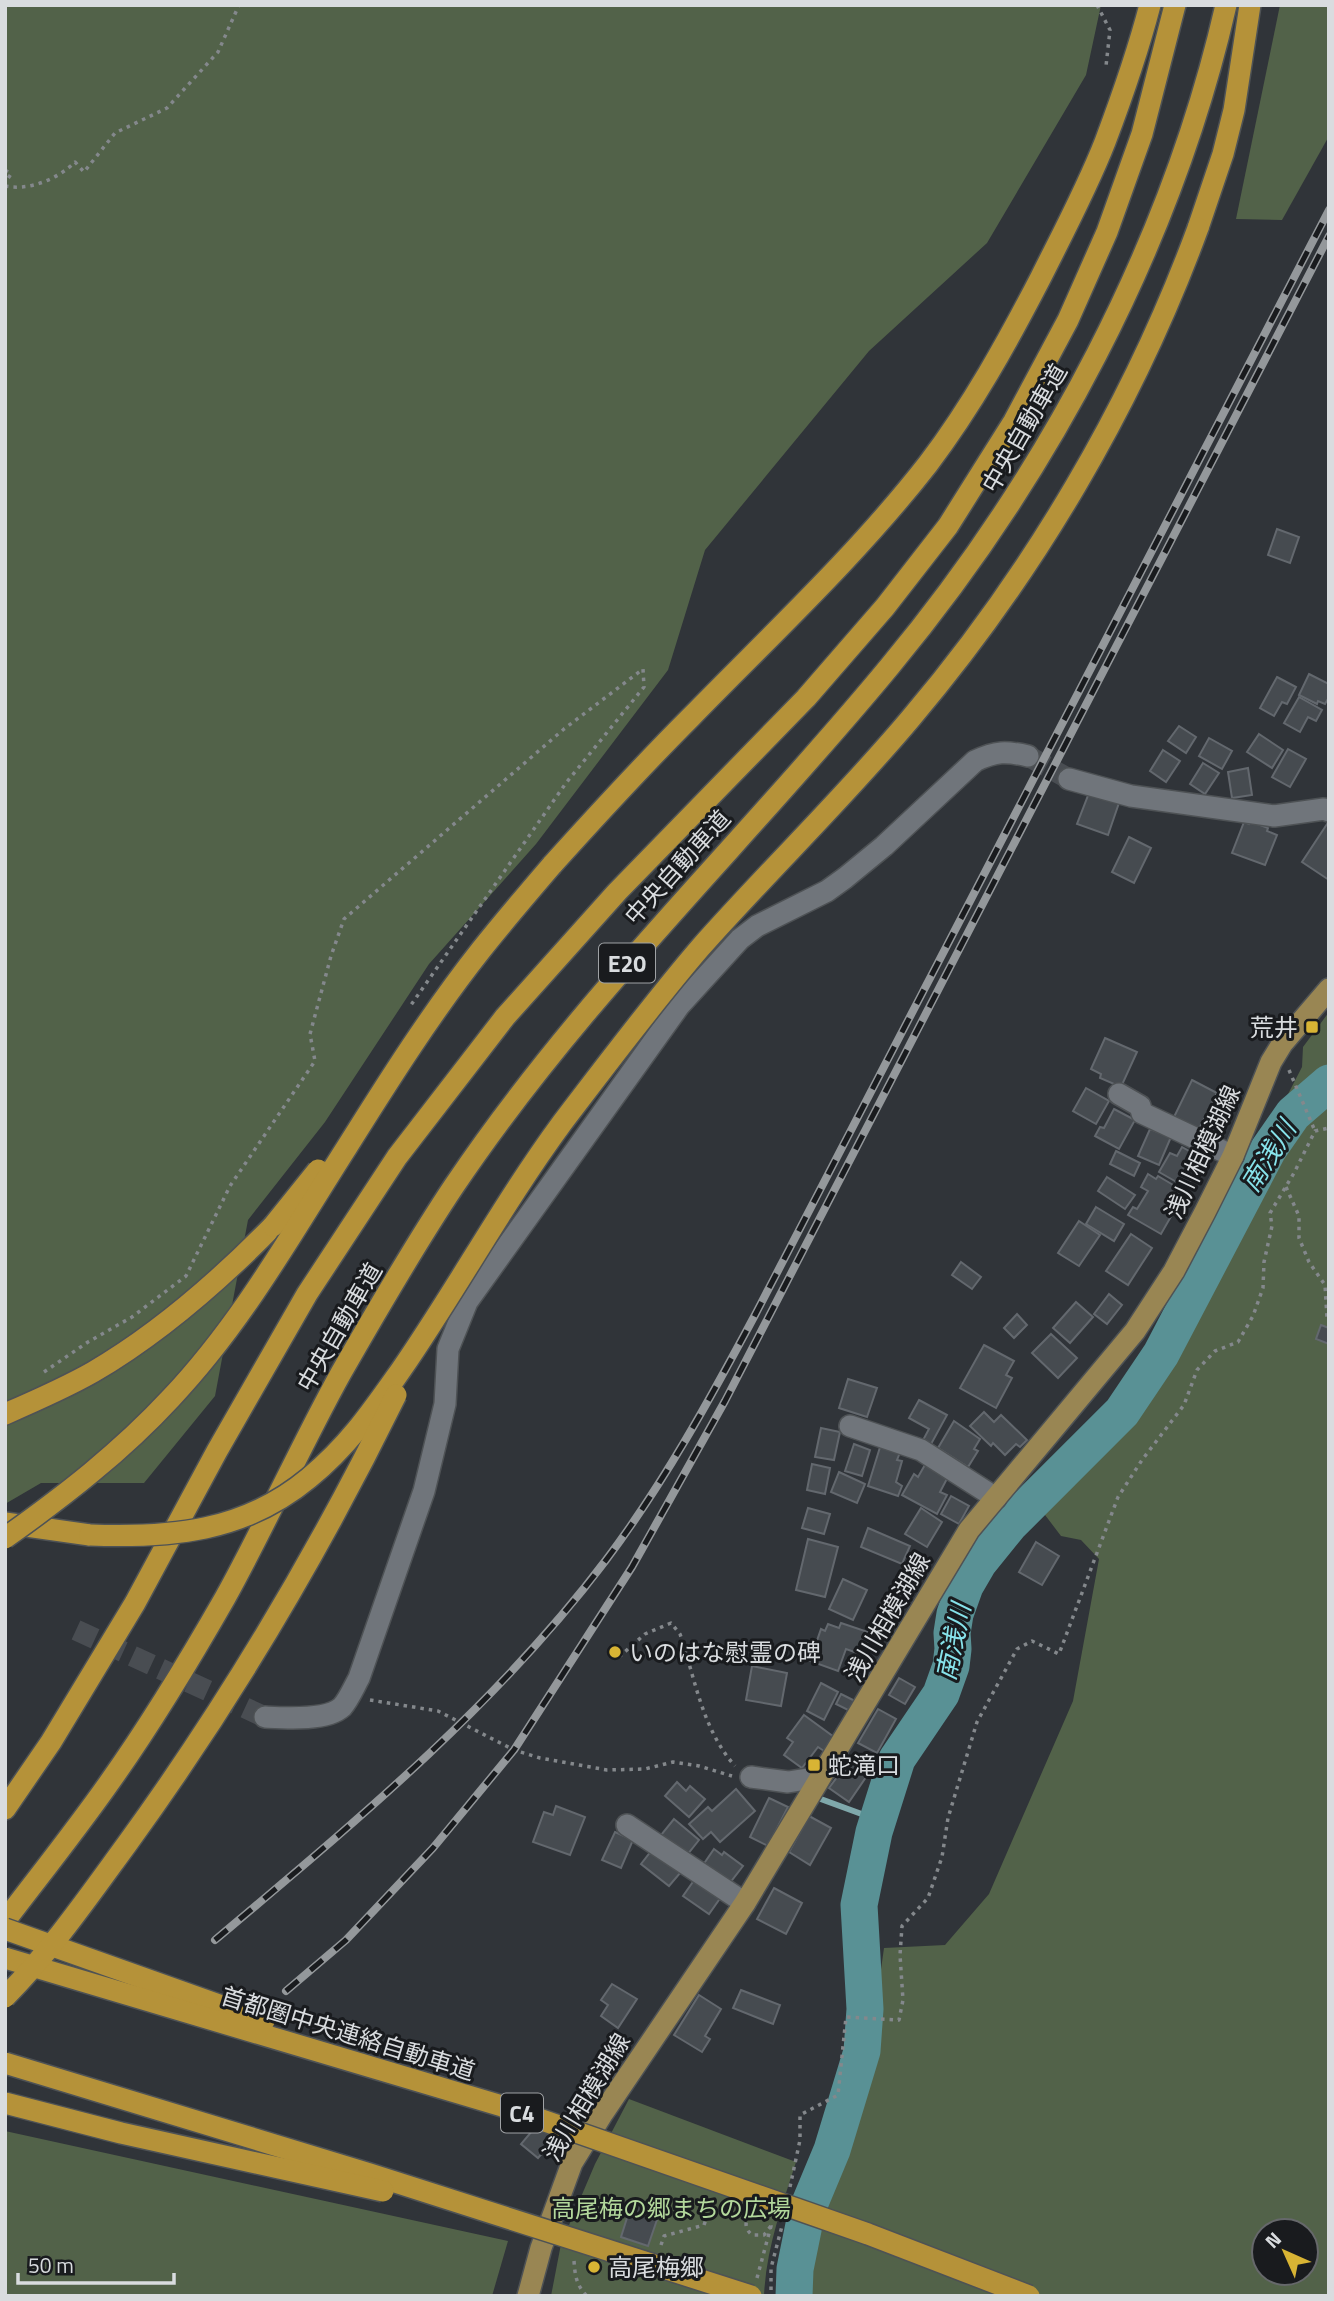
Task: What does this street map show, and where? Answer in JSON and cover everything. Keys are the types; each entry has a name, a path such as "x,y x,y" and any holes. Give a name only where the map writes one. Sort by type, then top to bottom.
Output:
{"highway":[{"path":"5,1415 92,1373 134,1346 234,1265 273,1226 305,1188 430,1011 552,865 630,779 818,590 874,529 929,462 979,388 1073,214 1105,143 1150,5"},
{"name":"中央自動車道","path":"5,1809 51,1742 135,1603 217,1451 307,1294 397,1157 505,1017 617,892 806,698 885,607 955,514 1014,422 1068,320 1107,232 1142,134 1175,5"},
{"name":"中央自動車道","path":"5,1921 109,1784 188,1661 245,1559 342,1372 463,1173 549,1056 596,998 860,702 933,613 999,523 1067,410 1125,296 1193,126 1226,5"},
{"path":"5,1523 90,1535 164,1536 213,1527 246,1515 305,1482 359,1430 426,1334 537,1159 631,1033 702,946 909,721 1013,584 1060,510 1157,330 1198,228 1223,154 1234,110 1250,5"},
{"path":"5,1538 110,1458 171,1398 214,1348 252,1298 425,1026 480,951"},
{"path":"5,1997 54,1942 113,1863 160,1798 251,1659 328,1530 426,1334"},
{"path":"5,1929 502,2106"},
{"name":"首都圏中央連絡自動車道","path":"5,1958 502,2106 868,2234 1029,2296"},
{"path":"5,2063 680,2272 751,2291"},
{"path":"5,2104 135,2136 498,2216"}],"main road":[{"name":"浅川相模湖線","path":"528,2296 541,2248 572,2163 625,2078 745,1903 969,1530 1135,1331 1174,1271 1233,1156 1276,1053 1329,989"}],"street":[{"path":"265,1717 295,1718 334,1712 349,1696 359,1678 424,1491 444,1404 449,1349 467,1302 679,1006 740,939 757,926 827,891 845,878 884,846 975,761 991,753 1009,751 1028,756"},
{"path":"1069,779 1131,796 1274,816 1324,809 1329,811"},
{"path":"1119,1094 1140,1106 1142,1113 1233,1156"},
{"path":"849,1426 921,1450 996,1498"},
{"path":"751,1777 788,1782 821,1777"},
{"path":"627,1825 745,1903"}],"path":[{"path":"5,170 11,174 5,184 20,189 64,173 75,162 84,172 115,132 167,108 218,52 239,5"},
{"path":"1097,5 1110,30 1106,66"},
{"path":"44,1372 88,1342 132,1317 186,1276 235,1178 315,1061 310,1034 344,919 564,729 643,669 644,687 566,783 411,1005"},
{"path":"797,2156 800,2115 838,2095 846,2017 899,2020 903,2000 900,1955 902,1926 928,1898 942,1857 948,1818 977,1722 1017,1649 1032,1641 1059,1654 1118,1497 1184,1405 1197,1370 1215,1351 1238,1342 1253,1316 1264,1288 1264,1262 1272,1226 1270,1213 1315,1131 1288,1069"},
{"path":"1315,1131 1329,1128"},
{"path":"1286,1187 1299,1216 1299,1238 1309,1262 1325,1285 1327,1318"},
{"path":"619,1657 645,1634 671,1623 680,1634 706,1719 728,1758 751,1777"},
{"path":"349,1696 438,1712 514,1751 540,1758 607,1770 645,1769 673,1762 699,1766 730,1776 751,1777"},
{"path":"701,2206 747,2220"},
{"path":"756,2212 747,2220 747,2228 752,2235 764,2235 771,2226"},
{"path":"751,2291 771,2226 767,2216"},
{"path":"771,2226 781,2228"},
{"path":"574,2259 579,2288 587,2296"}],"green space":[{"path":"5,5 1101,5 1086,75 987,243 869,351 705,550 668,670 536,844 429,964 325,1122 248,1220 215,1396 144,1483 41,1483 5,1504"},
{"path":"1280,5 1329,5 1329,136 1282,220 1236,219"},
{"path":"1329,1012 1329,2296 811,2296 811,2238 860,2119 884,1948 945,1945 989,1894 1073,1701 1099,1559 1081,1540 1061,1536 1042,1511 1105,1449 1302,1067 1303,1047"},
{"name":"高尾梅の郷まちの広場","path":"629,2099 796,2162 771,2245 764,2296 551,2296 561,2244 595,2164"},
{"path":"5,2131 508,2241 492,2296 5,2296"}],"building":[{"path":"1277,529 1299,537 1290,563 1268,555"},
{"path":"1309,674 1329,684 1329,697 1325,704 1318,701 1317,704 1299,695"},
{"path":"1277,677 1296,687 1287,704 1282,702 1274,716 1260,708"},
{"path":"1299,697 1322,710 1316,721 1308,717 1300,732 1284,723"},
{"path":"1179,726 1196,737 1186,753 1168,741"},
{"path":"1259,734 1283,750 1272,768 1247,752"},
{"path":"1209,738 1232,751 1222,769 1199,756"},
{"path":"1288,749 1306,759 1290,787 1272,777"},
{"path":"1163,750 1180,761 1166,782 1150,771"},
{"path":"1203,763 1219,773 1205,794 1190,784"},
{"path":"1248,768 1252,795 1232,798 1228,772"},
{"path":"1089,793 1119,803 1108,835 1077,824"},
{"path":"1250,821 1277,835 1265,865 1232,853 1244,822 1249,824"},
{"path":"1329,821 1329,880 1302,862"},
{"path":"1129,837 1151,848 1134,883 1112,872"},
{"path":"1105,1038 1137,1052 1121,1087 1100,1078 1101,1074 1091,1069"},
{"path":"1192,1080 1217,1093 1198,1131 1173,1119"},
{"path":"1086,1088 1109,1101 1096,1124 1073,1111"},
{"path":"1114,1109 1135,1120 1119,1149 1095,1136 1100,1127 1104,1128"},
{"path":"1150,1129 1171,1137 1159,1165 1138,1156"},
{"path":"1182,1147 1203,1159 1187,1188 1159,1172 1170,1153 1177,1156"},
{"path":"1116,1151 1140,1163 1134,1176 1110,1164"},
{"path":"1148,1174 1156,1179 1158,1176 1185,1192 1161,1234 1128,1215 1133,1207 1137,1209 1148,1191 1141,1187"},
{"path":"1107,1177 1135,1195 1125,1209 1098,1191"},
{"path":"1096,1207 1124,1224 1114,1241 1086,1224"},
{"path":"1079,1221 1100,1235 1079,1266 1058,1253"},
{"path":"1131,1234 1152,1248 1128,1285 1106,1271"},
{"path":"961,1262 981,1277 972,1289 952,1275"},
{"path":"1109,1294 1122,1305 1107,1324 1094,1314"},
{"path":"1076,1302 1093,1317 1070,1343 1053,1328"},
{"path":"1017,1314 1027,1325 1014,1338 1004,1328"},
{"path":"1321,1325 1329,1328 1329,1344 1316,1339"},
{"path":"1051,1334 1077,1358 1058,1378 1032,1353"},
{"path":"984,1345 1014,1361 1006,1375 1012,1378 996,1408 960,1388"},
{"path":"848,1379 877,1388 867,1417 839,1408"},
{"path":"919,1400 947,1415 930,1446 922,1442 929,1429 909,1418"},
{"path":"984,1412 994,1422 1001,1415 1027,1440 1020,1447 1016,1444 1005,1455 993,1443 991,1446 970,1426"},
{"path":"954,1421 980,1439 974,1449 978,1451 968,1467 938,1448"},
{"path":"821,1428 840,1432 834,1460 815,1457"},
{"path":"854,1444 870,1450 862,1476 845,1471"},
{"path":"881,1444 901,1450 897,1460 902,1461 896,1482 902,1486 898,1496 868,1486"},
{"path":"926,1463 949,1475 940,1492 947,1495 937,1514 902,1495 914,1474 918,1477"},
{"path":"812,1464 830,1468 825,1494 807,1490"},
{"path":"839,1472 865,1484 857,1503 831,1492"},
{"path":"951,1496 969,1506 959,1524 941,1514"},
{"path":"808,1508 830,1514 824,1534 802,1528"},
{"path":"921,1508 942,1522 927,1547 905,1534"},
{"path":"868,1528 910,1546 902,1564 861,1547"},
{"path":"808,1539 838,1547 825,1597 796,1590"},
{"path":"1036,1542 1059,1556 1042,1585 1019,1572"},
{"path":"843,1579 867,1590 853,1620 829,1609"},
{"path":"841,1623 871,1633 863,1655 846,1649 838,1671 810,1661 821,1629 825,1631 828,1624 839,1628"},
{"path":"752,1666 787,1673 781,1706 746,1700"},
{"path":"899,1678 915,1687 905,1704 889,1695"},
{"path":"821,1683 838,1692 824,1720 807,1711"},
{"path":"841,1694 857,1702 852,1712 836,1704"},
{"path":"878,1709 896,1719 877,1753 858,1743"},
{"path":"804,1715 834,1737 824,1751 818,1747 802,1768 784,1755 793,1742 787,1738"},
{"path":"854,1754 873,1767 849,1802 829,1788"},
{"path":"677,1782 686,1791 690,1786 705,1799 689,1817 665,1796"},
{"path":"736,1789 755,1811 720,1842 711,1832 703,1839 689,1824 708,1807 712,1811"},
{"path":"769,1798 788,1807 768,1846 750,1837"},
{"path":"556,1806 585,1817 570,1855 533,1842 544,1812 553,1815"},
{"path":"809,1816 831,1828 810,1865 789,1852"},
{"path":"674,1819 699,1840 687,1855 661,1835"},
{"path":"615,1832 633,1840 621,1868 602,1860"},
{"path":"714,1849 722,1855 724,1852 743,1866 729,1884 703,1865"},
{"path":"652,1850 681,1872 669,1886 641,1864"},
{"path":"695,1879 721,1897 709,1914 683,1896"},
{"path":"774,1888 802,1903 786,1934 757,1919"},
{"path":"612,1984 637,1999 618,2028 601,2016 608,2005 601,2000"},
{"path":"741,1990 780,2005 773,2024 733,2008"},
{"path":"699,1995 721,2009 705,2036 710,2039 702,2052 674,2035"},
{"path":"543,2118 560,2133 538,2158 521,2144"},
{"path":"632,2202 660,2211 648,2246 621,2237"}],"waterway":[{"name":"南浅川","path":"794,2296 795,2269 807,2210 832,2150 862,2051 865,2009 859,1905 874,1832 897,1759 941,1694 951,1666 955,1614 965,1586 979,1562 1009,1525 1122,1412 1161,1354 1268,1150 1293,1114 1329,1083"},
{"path":"818,1798 878,1820"}],"tunnel":[{"path":"1028,756 1069,779"},
{"path":"76,1630 265,1717"}],"railway":[{"path":"215,1940 371,1807 471,1714 518,1665 606,1560 667,1471 755,1315 1329,210"},
{"path":"286,1991 346,1940 433,1848 514,1750 632,1567 725,1401 1329,236"}],"place":[{"name":"荒井","path":"1312,1027"},
{"name":"いのはな慰霊の碑","path":"615,1652"},
{"name":"蛇滝口","path":"814,1765"},
{"name":"高尾梅郷","path":"594,2267"}]}
